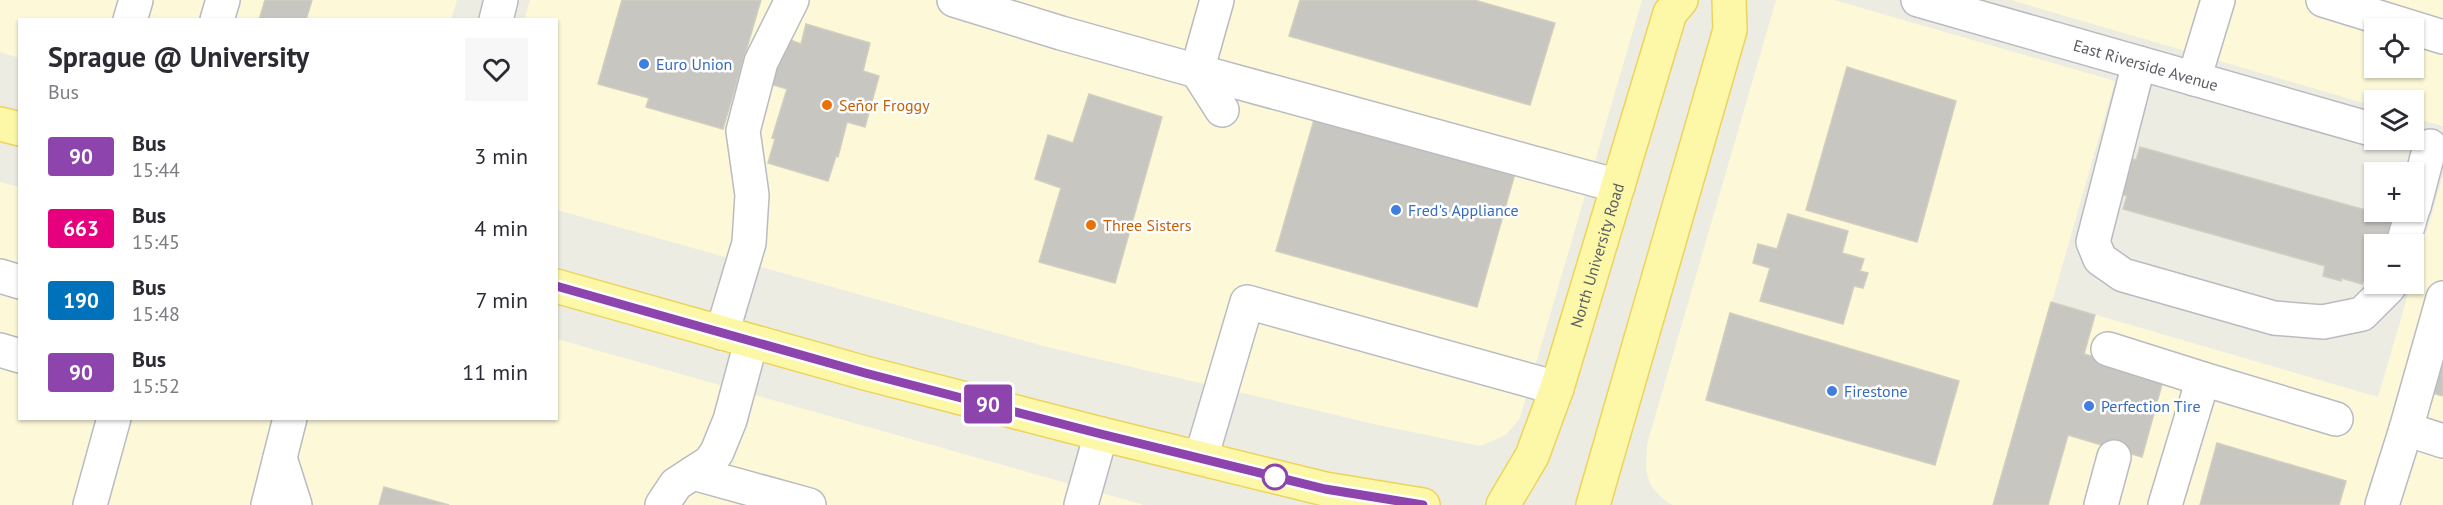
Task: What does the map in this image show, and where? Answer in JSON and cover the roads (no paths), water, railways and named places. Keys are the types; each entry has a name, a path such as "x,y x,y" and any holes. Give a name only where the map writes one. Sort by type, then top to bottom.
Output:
{"main road":[{"name":"North University Road","path":"1503,505 1532,456 1557,388 1670,13 1681,0"},
{"path":"1593,505 1730,30 1729,0"},
{"path":"0,124 18,128"},
{"path":"558,287 736,337 1101,434 1325,489 1423,505"}],"street":[{"path":"218,18 223,0"},
{"path":"496,18 501,0"},
{"path":"662,505 676,484 710,462 723,440 750,243 752,195 743,131 761,62 792,0"},
{"path":"954,0 1060,33 1618,186"},
{"path":"1217,0 1197,71 1222,110"},
{"name":"East Riverside Avenue","path":"1918,0 2364,127"},
{"path":"2194,79 2218,0"},
{"path":"2323,0 2443,37"},
{"path":"2139,63 2093,242 2100,259 2124,275 2274,318 2323,322 2362,314 2382,294"},
{"path":"2423,162 2427,145"},
{"path":"0,276 18,281"},
{"path":"2382,505 2443,298"},
{"path":"1201,458 1247,302 1557,388"},
{"path":"2108,349 2336,419"},
{"path":"0,350 18,355"},
{"path":"2166,505 2203,379"},
{"path":"90,505 113,420"},
{"path":"268,505 290,420"},
{"path":"2406,429 2443,441"},
{"path":"1080,505 1101,434"},
{"path":"2101,505 2114,457"},
{"path":"280,458 295,505"},
{"path":"693,472 809,505"}],"place":[{"name":"Euro Union","path":"644,64"},
{"name":"Señor Froggy","path":"827,105"},
{"name":"Fred's Appliance","path":"1396,210"},
{"name":"Three Sisters","path":"1091,225"},
{"name":"Firestone","path":"1832,391"},
{"name":"Perfection Tire","path":"2089,406"}]}
